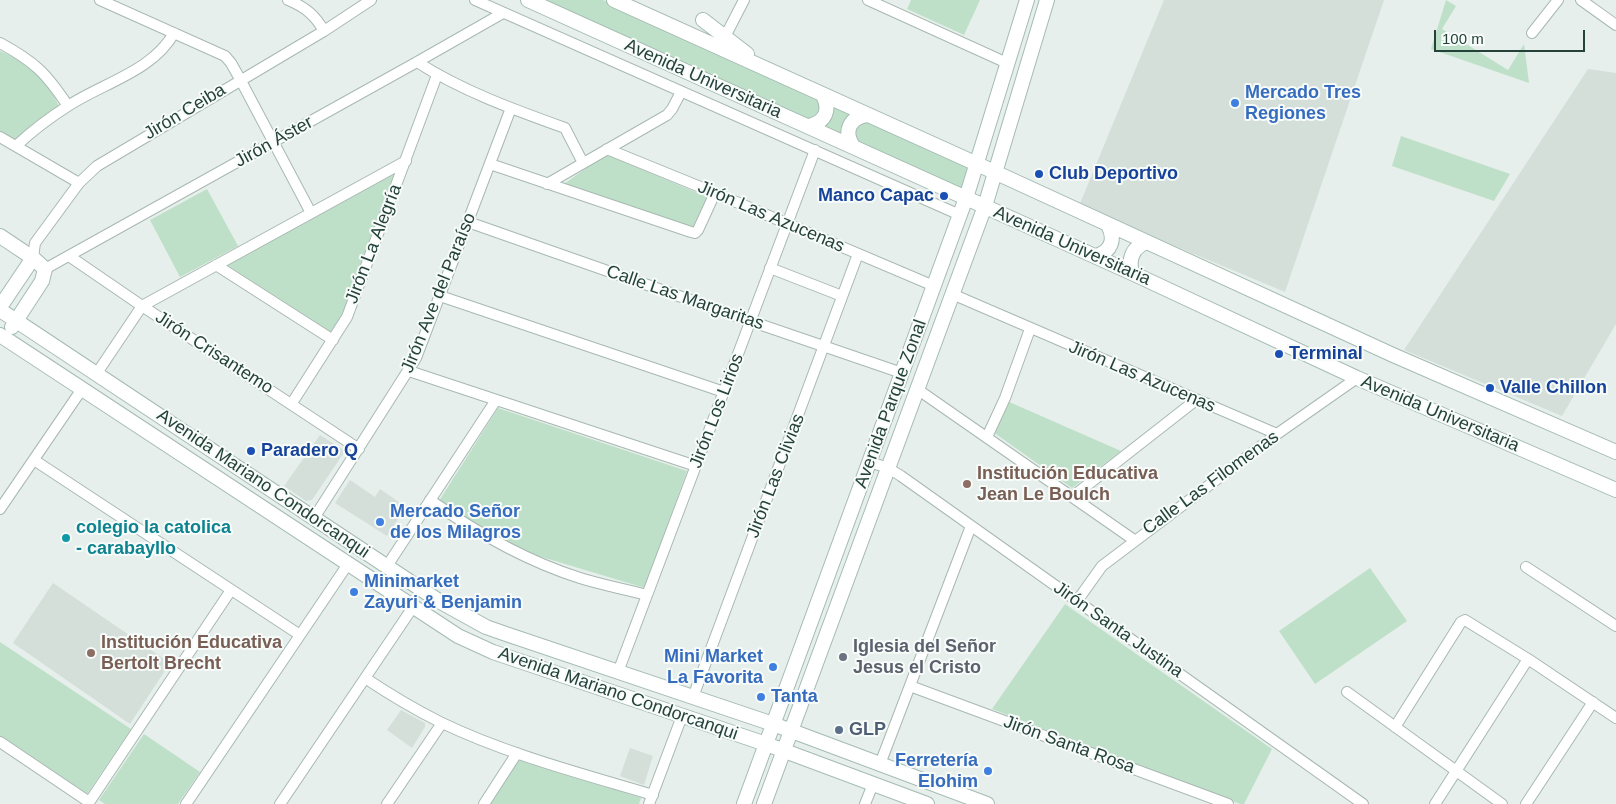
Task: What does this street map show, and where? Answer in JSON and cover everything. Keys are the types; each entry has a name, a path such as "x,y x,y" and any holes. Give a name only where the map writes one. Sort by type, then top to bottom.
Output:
{"main road":[{"name":"Avenida Universitaria","path":"528,0 1096,256 1356,378 1616,490"},
{"name":"Avenida Universitaria","path":"614,0 1400,358 1616,452"},
{"name":"Avenida Parque Zonal","path":"744,804 966,198 1027,0"},
{"name":"Avenida Parque Zonal","path":"764,804 985,206 1047,0"},
{"path":"703,20 766,68"},
{"path":"809,126 816,125 826,115 826,100 822,94"},
{"path":"853,146 848,140 847,132 849,125 854,119 868,115"},
{"path":"1096,256 1102,254 1111,244 1112,231 1108,225"},
{"path":"0,236 33,258 45,269 42,281 2,339"},
{"path":"1132,273 1130,260 1132,254 1140,245 1146,242"},
{"path":"0,309 33,258"},
{"name":"Avenida Mariano Condorcanqui","path":"0,309 438,601 468,617 506,634 773,724 987,804"},
{"name":"Avenida Mariano Condorcanqui","path":"2,339 82,389 458,636 493,652 766,744 927,804"},
{"path":"262,508 273,491"},
{"path":"458,636 468,617"},
{"path":"856,778 864,758"},
{"path":"757,769 775,776"}],"street":[{"path":"100,0 126,5 174,33 225,56 240,79 311,213"},
{"path":"288,0 300,5 312,14 324,31"},
{"name":"Jirón Ceiba","path":"33,258 35,243 79,183 108,159 240,79 324,31 371,0"},
{"name":"Avenida Universitaria","path":"475,0 960,214"},
{"path":"728,32 744,0"},
{"path":"868,0 1007,64"},
{"path":"1532,33 1558,0"},
{"path":"1581,0 1616,25"},
{"name":"Jirón Áster","path":"45,269 502,13"},
{"path":"16,146 32,131 68,106 152,59 168,44 174,33"},
{"path":"0,43 21,54 36,65 50,79 68,106"},
{"path":"417,62 437,75 511,108 565,128 583,163"},
{"name":"Jirón La Alegría","path":"292,403 347,317 437,75"},
{"path":"547,184 667,115 681,92"},
{"name":"Jirón Ave del Paraíso","path":"314,518 416,358 511,108"},
{"path":"0,137 79,183"},
{"name":"Jirón Las Azucenas","path":"607,149 716,193 934,286"},
{"name":"Jirón Los Lirios","path":"618,672 815,150"},
{"path":"96,373 142,306 406,161"},
{"path":"490,164 695,233 716,193"},
{"name":"Calle Las Margaritas","path":"468,222 902,372"},
{"name":"Jirón Las Clivias","path":"693,697 858,254"},
{"name":"Jirón Crisantemo","path":"69,256 359,449"},
{"path":"216,265 333,340"},
{"path":"770,268 842,296"},
{"name":"Jirón Las Azucenas","path":"952,294 1277,434"},
{"path":"440,296 724,392"},
{"path":"987,437 1005,398 1030,329"},
{"path":"409,371 696,466"},
{"name":"Calle Las Filomenas","path":"1077,601 1102,566 1134,540 1356,378"},
{"path":"917,388 1134,540"},
{"path":"0,509 82,389"},
{"path":"387,566 496,400"},
{"path":"1072,497 1196,400"},
{"path":"34,460 300,635"},
{"name":"Jirón Santa Justina","path":"870,462 888,468 1363,804"},
{"path":"430,500 475,530 522,556 581,578 647,595"},
{"path":"880,764 971,526"},
{"path":"186,804 348,564"},
{"path":"1526,567 1616,626"},
{"path":"0,742 88,803 231,590"},
{"path":"280,804 413,607"},
{"path":"1395,727 1461,622 1465,620 1528,659 1616,718"},
{"path":"1435,804 1528,659"},
{"path":"365,678 399,700 442,723 651,800 682,716"},
{"name":"Jirón Santa Rosa","path":"910,686 1228,804"},
{"path":"1347,692 1502,804"},
{"path":"1526,804 1593,702"},
{"path":"387,804 442,723"},
{"path":"484,804 517,752"},
{"path":"865,804 872,784"}],"shaded area":[{"name":"Mercado Tres Regiones","path":"1164,0 1384,0 1285,292 1079,206"},
{"path":"1588,69 1616,73 1616,324 1562,416 1404,350"},
{"path":"320,435 345,451 312,500 306,501 284,486"},
{"name":"Mercado Señor de los Milagros","path":"350,480 375,497 380,489 406,507 387,536 335,503"},
{"name":"Institución Educativa Bertolt Brecht","path":"53,583 170,663 130,724 13,643"},
{"path":"401,710 425,723 425,727 412,748 387,730"},
{"path":"630,748 653,756 644,785 620,776"}],"green space":[{"path":"540,0 603,0 971,166 962,190"},
{"path":"911,0 980,0 964,35 907,9"},
{"path":"1446,0 1456,6 1442,29 1508,70 1524,44 1529,83 1431,49"},
{"path":"0,51 19,60 35,73 49,88 59,106 16,141 0,132"},
{"path":"1401,136 1510,174 1494,201 1392,166"},
{"path":"606,154 707,197 693,227 564,184"},
{"path":"394,174 345,309 331,332 227,265"},
{"path":"207,189 238,246 180,277 150,220"},
{"path":"1007,401 1121,451 1072,488 993,432"},
{"path":"498,408 687,471 645,588 525,552 492,536 439,501"},
{"path":"1370,568 1407,621 1315,684 1279,631"},
{"path":"1065,604 1272,749 1244,804 992,709"},
{"path":"0,642 131,729 87,794 0,736"},
{"path":"144,734 200,772 178,804 105,804 99,800"},
{"path":"518,759 641,798 639,804 489,804"}],"place":[{"name":"Mercado Tres Regiones","path":"1235,103"},
{"name":"Club Deportivo","path":"1039,174"},
{"name":"Manco Capac","path":"944,196"},
{"name":"Terminal","path":"1279,354"},
{"name":"Valle Chillon","path":"1490,388"},
{"name":"Paradero Q","path":"251,451"},
{"name":"Institución Educativa Jean Le Boulch","path":"967,484"},
{"name":"Mercado Señor de los Milagros","path":"380,522"},
{"name":"colegio la catolica - carabayllo","path":"66,538"},
{"name":"Minimarket Zayuri & Benjamin","path":"354,592"},
{"name":"Institución Educativa Bertolt Brecht","path":"91,653"},
{"name":"Iglesia del Señor Jesus el Cristo","path":"843,657"},
{"name":"Mini Market La Favorita","path":"773,667"},
{"name":"Tanta","path":"761,697"},
{"name":"GLP","path":"839,730"},
{"name":"Ferretería Elohim","path":"988,771"}]}
